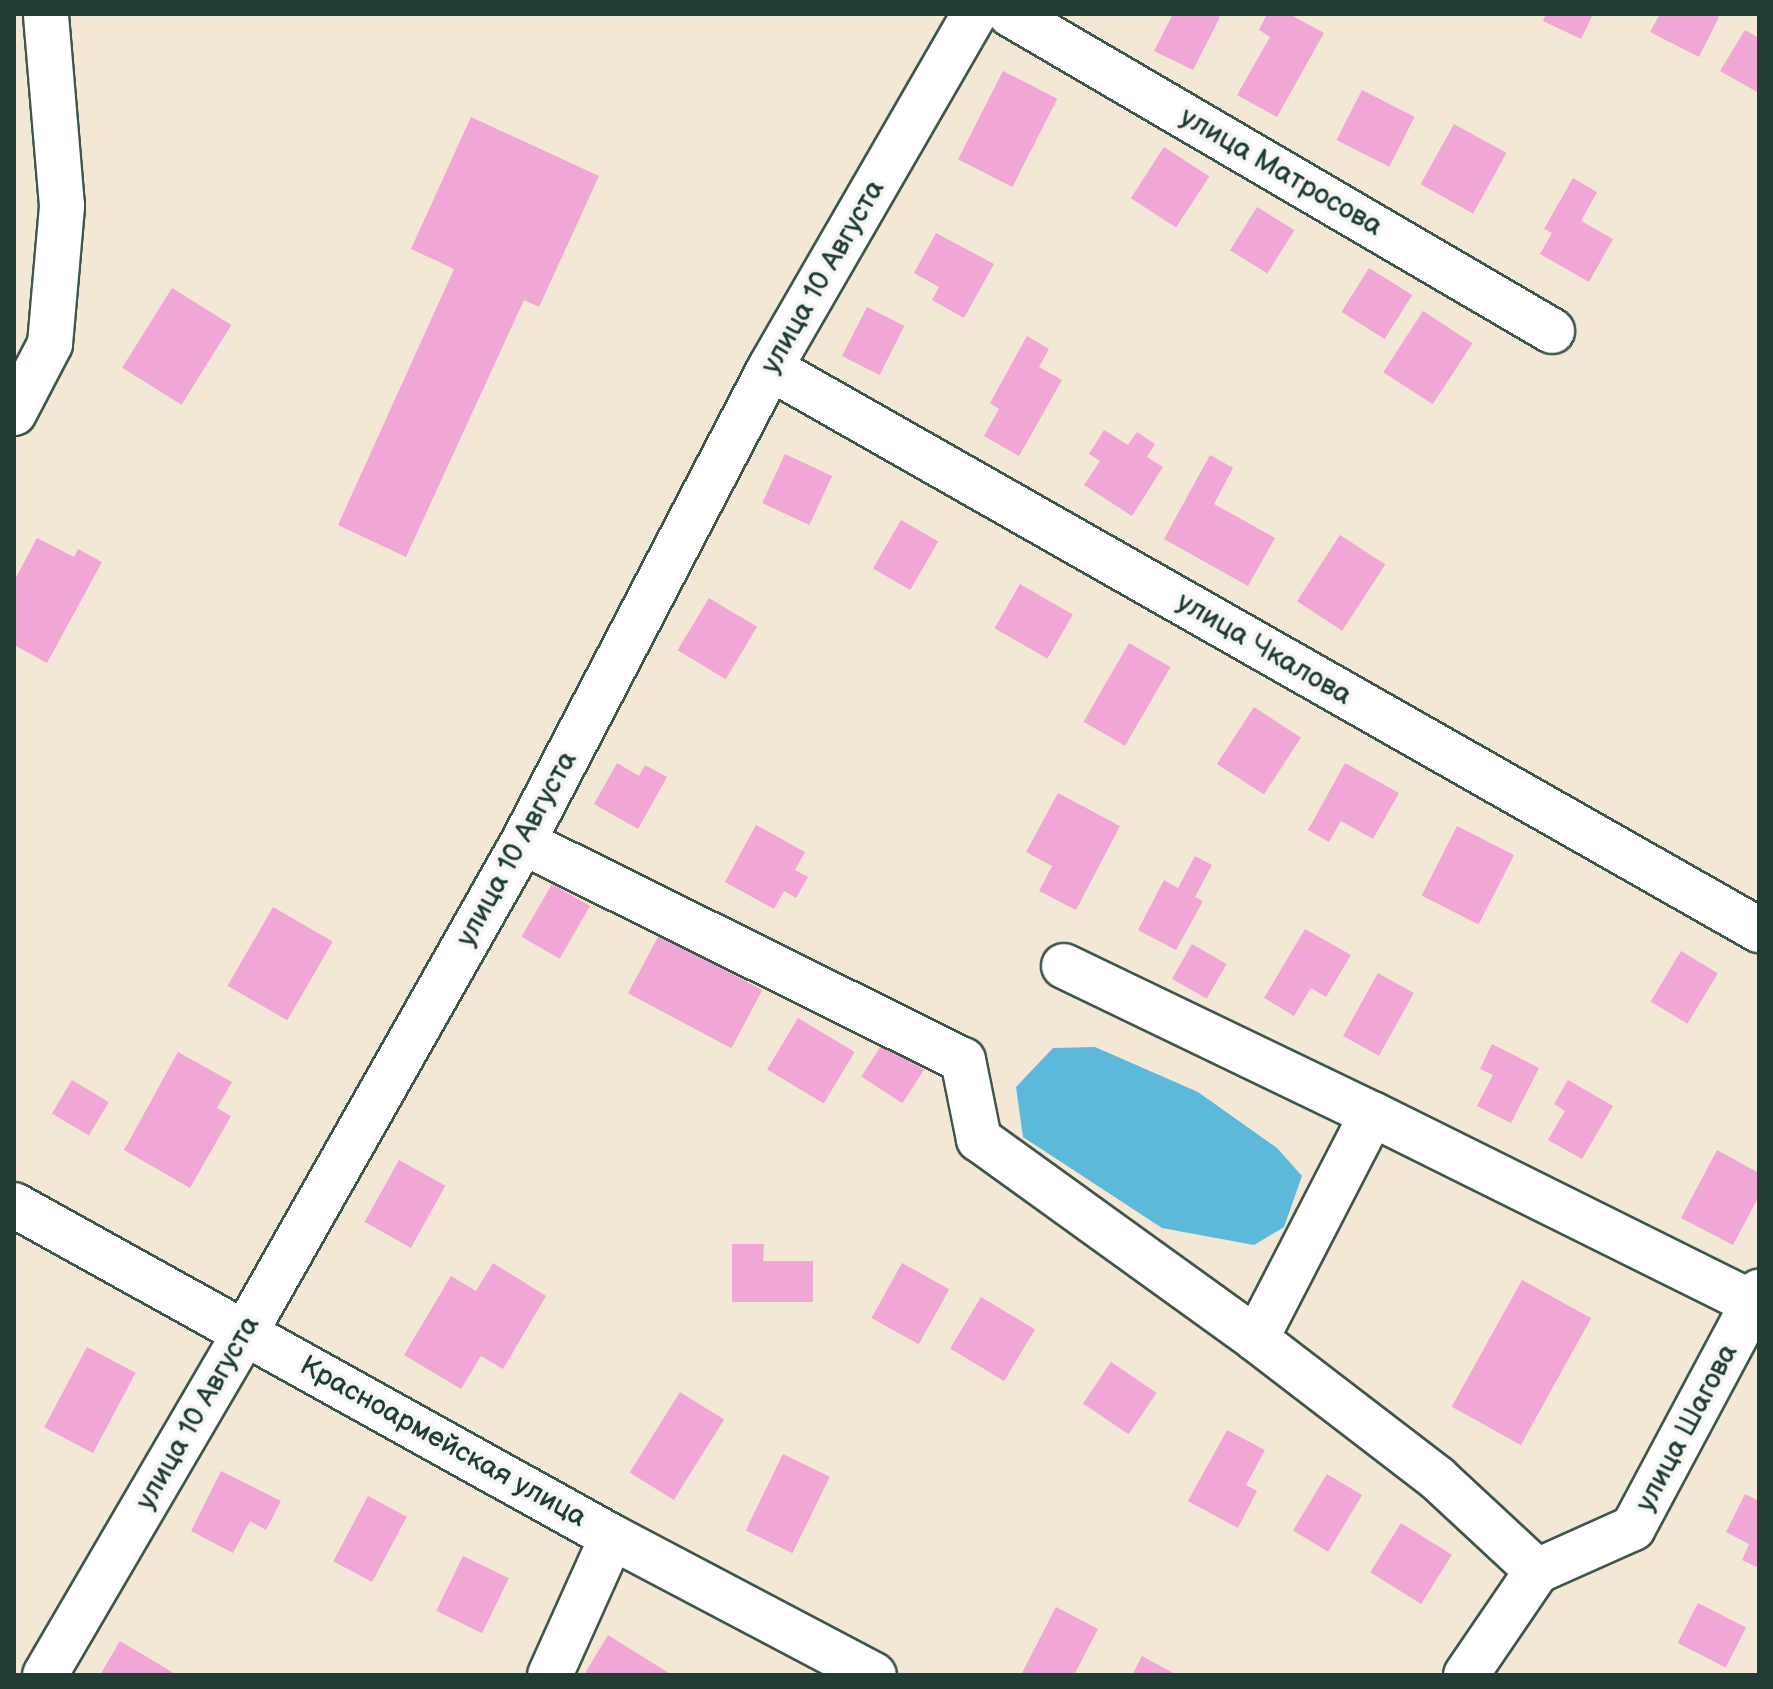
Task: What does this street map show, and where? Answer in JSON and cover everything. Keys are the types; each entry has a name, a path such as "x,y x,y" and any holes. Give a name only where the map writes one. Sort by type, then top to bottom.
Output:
{"street":[{"path":"14,413 50,344 62,206 46,14"},
{"name":"улица 10 Августа","path":"45,1675 246,1331 523,842 770,368 974,14"},
{"name":"улица Матросова","path":"1010,14 1552,331"},
{"name":"улица Чкалова","path":"770,368 1759,930"},
{"path":"523,842 963,1060 979,1139 1256,1339 1437,1478 1537,1571 1466,1675"},
{"path":"1064,966 1756,1298"},
{"path":"1256,1339 1372,1114"},
{"name":"Красноармейская улица","path":"14,1205 246,1331 612,1537 874,1675"},
{"name":"улица Шагова","path":"1537,1571 1633,1528 1756,1298"},
{"path":"550,1675 612,1537"}],"water":[{"path":"1095,1047 1198,1092 1277,1148 1302,1176 1284,1227 1254,1245 1162,1228 1023,1137 1016,1087 1053,1048"}],"building":[{"path":"1173,14 1213,14 1220,17 1193,70 1154,51"},
{"path":"1267,14 1289,14 1324,33 1277,117 1237,95 1270,37 1259,30"},
{"path":"1546,14 1593,14 1581,39 1543,21"},
{"path":"1660,14 1713,14 1719,17 1699,57 1650,32"},
{"path":"1745,30 1759,38 1759,93 1720,71"},
{"path":"1003,71 1057,99 1012,187 958,159"},
{"path":"1362,90 1415,117 1389,167 1337,140"},
{"path":"471,117 599,176 539,307 524,300 406,557 338,525 454,269 411,249"},
{"path":"1454,124 1506,153 1473,213 1421,184"},
{"path":"1164,147 1209,176 1176,228 1131,198"},
{"path":"1573,178 1597,192 1581,221 1613,239 1589,282 1540,254 1552,233 1544,229"},
{"path":"1257,207 1294,230 1267,274 1230,250"},
{"path":"936,233 994,264 964,318 932,300 939,287 914,273"},
{"path":"1369,268 1412,295 1385,339 1341,312"},
{"path":"172,288 231,325 182,405 122,368"},
{"path":"867,307 904,326 879,375 842,356"},
{"path":"1423,311 1472,343 1433,404 1383,372"},
{"path":"1027,336 1049,349 1039,367 1062,380 1019,456 984,436 999,409 990,403"},
{"path":"1104,430 1128,445 1137,432 1155,444 1147,457 1163,467 1132,516 1084,485 1100,461 1089,454"},
{"path":"785,454 832,476 809,525 762,503"},
{"path":"1210,455 1233,468 1214,504 1275,538 1248,586 1164,539"},
{"path":"901,520 938,542 910,590 873,568"},
{"path":"1340,535 1385,564 1342,631 1297,601"},
{"path":"37,538 74,557 78,549 102,562 47,663 14,645 14,581"},
{"path":"1020,584 1073,614 1047,659 994,628"},
{"path":"709,598 757,627 726,679 678,650"},
{"path":"1129,643 1171,667 1125,746 1084,722"},
{"path":"1254,707 1301,737 1264,795 1217,764"},
{"path":"617,763 639,776 645,765 667,777 638,829 594,804"},
{"path":"1345,763 1399,793 1373,839 1341,821 1329,842 1308,830"},
{"path":"1058,793 1120,826 1076,910 1039,891 1052,866 1026,852"},
{"path":"756,825 805,852 795,870 808,877 796,898 784,891 774,909 725,882"},
{"path":"1457,826 1514,855 1479,925 1422,895"},
{"path":"1195,856 1212,865 1195,897 1203,901 1176,950 1138,930 1164,880 1178,888"},
{"path":"552,884 590,906 560,959 522,937"},
{"path":"273,907 333,942 287,1020 228,986"},
{"path":"1305,929 1351,955 1326,997 1311,988 1294,1016 1264,998"},
{"path":"659,935 762,990 731,1048 628,993"},
{"path":"1192,944 1227,964 1207,999 1172,979"},
{"path":"1681,951 1718,973 1687,1024 1651,1002"},
{"path":"1378,973 1414,993 1379,1056 1343,1036"},
{"path":"798,1018 855,1052 824,1103 767,1069"},
{"path":"883,1043 924,1070 902,1103 861,1077"},
{"path":"1492,1044 1539,1068 1511,1123 1477,1106 1493,1075 1480,1069"},
{"path":"178,1052 232,1082 217,1108 231,1116 190,1188 124,1150"},
{"path":"72,1080 109,1102 89,1136 52,1113"},
{"path":"1568,1080 1613,1106 1582,1159 1548,1140 1565,1111 1554,1104"},
{"path":"1717,1150 1759,1173 1759,1196 1733,1245 1681,1218"},
{"path":"399,1160 445,1186 411,1248 365,1222"},
{"path":"732,1244 764,1244 763,1261 813,1261 813,1302 732,1302"},
{"path":"493,1263 546,1296 503,1369 481,1356 461,1389 404,1355 451,1276 476,1291"},
{"path":"902,1263 949,1289 919,1344 871,1318"},
{"path":"1522,1280 1591,1318 1521,1445 1452,1407"},
{"path":"981,1297 1035,1329 1004,1381 950,1348"},
{"path":"87,1347 136,1373 93,1453 44,1427"},
{"path":"1111,1362 1157,1393 1129,1434 1083,1403"},
{"path":"680,1392 724,1420 674,1500 630,1473"},
{"path":"1227,1430 1265,1450 1246,1485 1257,1491 1238,1528 1188,1501"},
{"path":"783,1454 830,1477 792,1553 746,1530"},
{"path":"221,1471 281,1501 266,1530 250,1521 233,1553 191,1531"},
{"path":"1327,1474 1362,1495 1328,1552 1293,1531"},
{"path":"1745,1494 1759,1501 1759,1568 1742,1560 1749,1544 1726,1532"},
{"path":"368,1496 407,1517 372,1582 333,1561"},
{"path":"1401,1523 1452,1555 1421,1604 1370,1572"},
{"path":"463,1556 509,1578 482,1633 436,1611"},
{"path":"1698,1603 1746,1628 1726,1668 1678,1643"},
{"path":"1056,1607 1098,1629 1074,1675 1021,1675"},
{"path":"608,1635 672,1675 584,1675"},
{"path":"120,1641 177,1675 100,1675"},
{"path":"1142,1656 1177,1675 1132,1675"}]}
